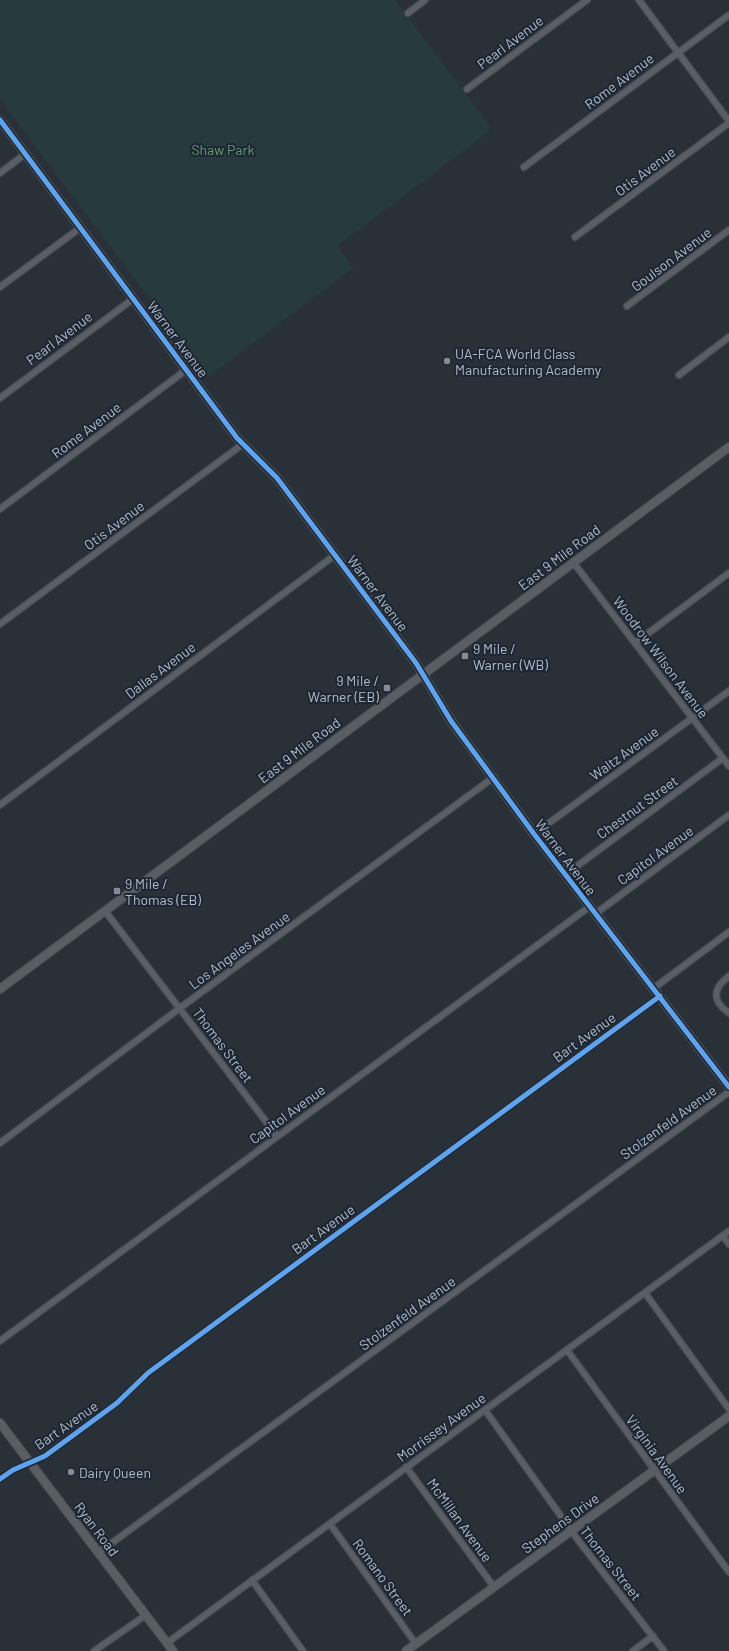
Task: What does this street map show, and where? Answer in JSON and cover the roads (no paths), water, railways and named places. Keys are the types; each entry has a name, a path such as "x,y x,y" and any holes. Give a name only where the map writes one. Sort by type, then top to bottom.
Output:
{"street":[{"name":"Pearl Avenue","path":"467,89 587,0"},
{"path":"639,0 729,122"},
{"path":"408,13 422,1"},
{"name":"Rome Avenue","path":"524,167 729,15"},
{"name":"Warner Avenue","path":"0,120 243,444 277,478 416,663 446,715 494,777 564,875 654,988 729,1087"},
{"name":"Otis Avenue","path":"575,237 729,122"},
{"path":"0,173 25,154"},
{"path":"0,287 80,228"},
{"name":"Goulson Avenue","path":"627,306 729,230"},
{"name":"Pearl Avenue","path":"0,398 133,299"},
{"path":"679,375 729,337"},
{"name":"Rome Avenue","path":"0,508 186,370"},
{"name":"Otis Avenue","path":"0,624 243,444"},
{"name":"East 9 Mile Road","path":"0,989 729,447"},
{"name":"Dallas Avenue","path":"0,805 335,555"},
{"name":"Woodrow Wilson Avenue","path":"573,562 729,766"},
{"path":"635,643 729,573"},
{"name":"Waltz Avenue","path":"534,834 729,691"},
{"name":"Chestnut Street","path":"564,875 723,758"},
{"name":"Los Angeles Avenue","path":"0,1143 180,1008 494,777"},
{"name":"Capitol Avenue","path":"595,914 729,815"},
{"name":"Capitol Avenue","path":"0,1341 589,907"},
{"name":"Thomas Street","path":"105,911 277,1136"},
{"path":"654,988 729,932"},
{"path":"729,976 720,985 716,998 719,1004 729,1013"},
{"name":"Bart Avenue","path":"0,1479 13,1470 45,1456 103,1414 117,1403 148,1373 660,996"},
{"name":"Stolzenfeld Avenue","path":"98,1553 729,1092"},
{"name":"Morrissey Avenue","path":"167,1643 729,1231"},
{"path":"723,1236 729,1244"},
{"path":"645,1293 729,1408"},
{"name":"Virginia Avenue","path":"567,1350 729,1572"},
{"name":"Thomas Street","path":"485,1410 571,1531 664,1651"},
{"name":"Stephens Drive","path":"406,1651 729,1416"},
{"name":"Ryan Road","path":"0,1423 173,1651"},
{"name":"McMillan Avenue","path":"406,1467 494,1588"},
{"name":"Romano Street","path":"330,1524 416,1644"},
{"path":"252,1580 303,1651"},
{"path":"94,1651 146,1615"},
{"path":"633,1651 653,1636"}],"place":[{"name":"UA-FCA World Class Manufacturing Academy","path":"447,361"},
{"name":"9 Mile / Warner (WB)","path":"465,656"},
{"name":"9 Mile / Warner (EB)","path":"387,688"},
{"name":"9 Mile / Thomas (EB)","path":"117,891"},
{"name":"Dairy Queen","path":"71,1472"}],"park label":[{"name":"Shaw Park","path":"223,149"}]}
